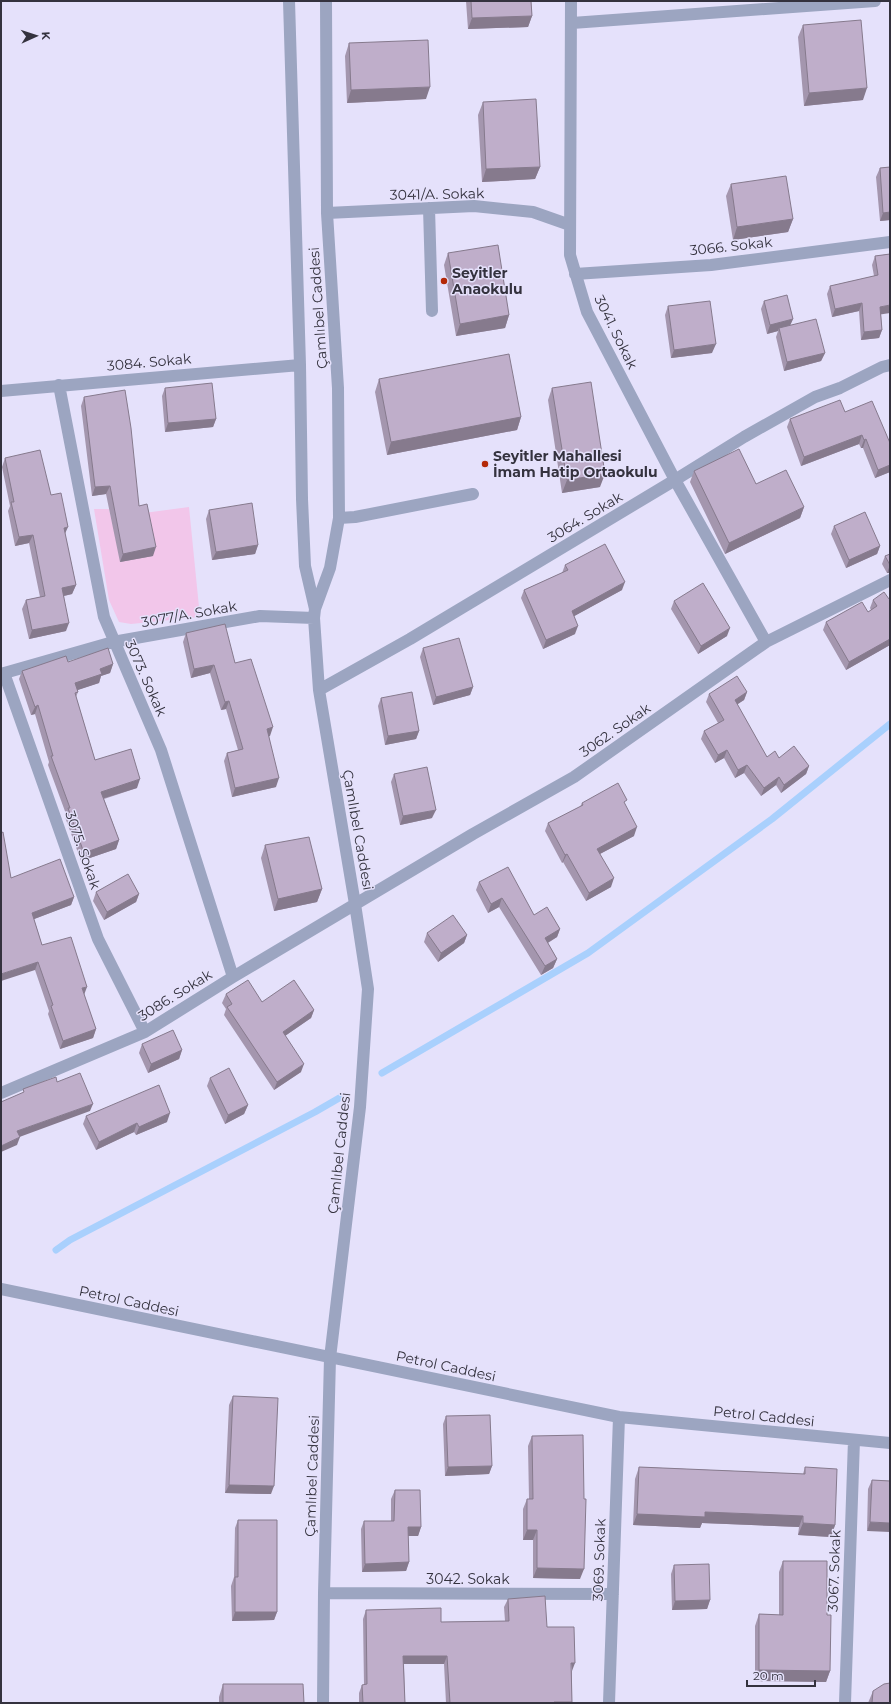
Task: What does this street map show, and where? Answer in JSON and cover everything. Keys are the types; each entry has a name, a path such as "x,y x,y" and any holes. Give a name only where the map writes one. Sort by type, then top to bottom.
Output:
{"street":[{"name":"Çamlıbel Caddesi","path":"289,1 305,566 314,613 319,690 368,989 360,1107 330,1358 324,1593 323,1703"},
{"name":"Çamlıbel Caddesi","path":"314,613 330,568 339,518 338,388 327,213 326,1"},
{"name":"3041. Sokak","path":"571,1 570,255 575,274 587,312 675,480 766,642"},
{"path":"572,23 875,1"},
{"name":"3041/A. Sokak","path":"327,213 474,206 533,212 570,225"},
{"path":"429,208 432,311"},
{"name":"3066. Sokak","path":"575,274 711,265 890,242"},
{"name":"3084. Sokak","path":"1,391 300,365"},
{"name":"3064. Sokak","path":"319,690 410,639 744,437 815,397 840,388 890,365"},
{"name":"3073. Sokak","path":"59,385 104,617 161,750 233,977"},
{"path":"339,518 355,517 473,494"},
{"name":"3062. Sokak","path":"355,904 473,834 574,777 766,642 890,580"},
{"name":"3077/A. Sokak","path":"3,674 114,642 260,616 314,613"},
{"name":"3075. Sokak","path":"3,674 98,939 144,1032"},
{"name":"3086. Sokak","path":"1,1093 144,1032 355,904"},
{"name":"Petrol Caddesi","path":"1,1289 618,1417 890,1443"},
{"name":"3069. Sokak","path":"608,1703 618,1417"},
{"name":"3067. Sokak","path":"845,1703 854,1440"},
{"name":"3042. Sokak","path":"324,1593 613,1594"}],"shaded area":[{"path":"189,507 200,617 131,624 119,622 109,600 94,509 109,509 121,562 144,513"}],"building":[{"path":"471,1 531,1 532,16 472,18"},
{"path":"861,20 867,88 809,93 803,25"},
{"path":"428,40 430,87 351,90 349,43"},
{"path":"536,99 540,167 486,169 483,102"},
{"path":"890,167 890,212 883,213 880,168"},
{"path":"786,176 793,219 737,227 731,184"},
{"path":"498,245 509,315 460,324 448,253"},
{"path":"890,254 890,305 880,307 882,330 864,332 862,303 835,309 830,286 878,275 875,256"},
{"path":"787,295 793,319 770,325 764,301"},
{"path":"710,301 716,344 674,350 668,306"},
{"path":"816,319 825,353 787,362 779,328"},
{"path":"509,354 521,417 391,442 379,379"},
{"path":"591,382 605,474 567,480 552,388"},
{"path":"212,383 216,419 168,423 165,388"},
{"path":"125,390 131,428 139,506 147,504 156,547 123,554 110,486 95,487 84,397"},
{"path":"840,400 845,412 872,401 890,443 890,465 878,470 866,439 864,440 862,435 804,457 790,419"},
{"path":"739,449 756,484 786,470 804,507 729,543 694,471"},
{"path":"40,450 51,495 61,493 68,527 64,528 76,585 62,588 69,623 32,630 26,600 45,596 33,535 19,537 11,502 14,502 5,458"},
{"path":"252,503 258,545 216,552 209,510"},
{"path":"865,512 880,546 849,560 834,526"},
{"path":"605,544 625,582 572,611 578,626 546,640 524,590 568,570 565,565"},
{"path":"890,554 890,565 885,556"},
{"path":"703,583 730,628 701,646 674,601"},
{"path":"884,592 889,599 890,598 890,639 849,662 826,622 862,602 868,612 877,606 873,600"},
{"path":"225,624 235,663 251,659 273,727 267,729 279,778 235,788 227,753 243,749 229,701 225,702 214,665 194,669 186,633"},
{"path":"459,638 473,687 436,697 423,648"},
{"path":"108,648 113,664 100,669 102,674 75,683 78,692 75,693 95,760 131,749 140,779 101,792 119,840 84,853 68,808 70,808 51,756 53,756 38,705 35,707 22,671 66,656 68,662"},
{"path":"737,676 747,692 735,700 767,757 775,751 779,758 794,746 809,766 784,785 779,777 764,788 747,765 738,770 727,750 718,755 704,731 724,720 709,694"},
{"path":"412,692 419,731 388,736 381,698"},
{"path":"427,767 436,810 403,816 394,774"},
{"path":"618,783 627,800 624,802 637,827 597,849 614,878 589,893 567,854 565,855 548,823 583,805 582,803"},
{"path":"3,832 11,878 60,859 74,897 32,913 42,945 71,937 87,987 82,988 96,1029 63,1041 51,1006 53,1005 38,962 1,974 1,833"},
{"path":"309,837 322,889 278,899 265,845"},
{"path":"508,867 534,915 547,907 560,929 545,938 557,959 545,966 502,898 491,904 479,882"},
{"path":"128,874 139,894 107,912 96,892"},
{"path":"453,915 467,935 441,953 427,933"},
{"path":"248,980 262,1002 294,980 314,1010 283,1032 304,1064 277,1082 227,1007 232,1004 226,994"},
{"path":"173,1030 182,1050 151,1064 142,1044"},
{"path":"229,1068 248,1105 228,1115 210,1078"},
{"path":"80,1073 93,1104 17,1131 20,1137 1,1146 1,1102 24,1092 23,1089 56,1077 57,1082"},
{"path":"159,1085 170,1113 139,1127 137,1123 99,1142 86,1116"},
{"path":"233,1396 278,1398 274,1486 229,1485"},
{"path":"490,1415 492,1466 448,1467 446,1416"},
{"path":"583,1435 584,1499 586,1499 584,1569 537,1568 537,1530 527,1530 527,1499 533,1499 532,1436"},
{"path":"639,1467 805,1474 805,1467 837,1469 835,1525 803,1523 803,1516 705,1512 705,1517 637,1514"},
{"path":"872,1480 890,1481 890,1523 870,1522"},
{"path":"395,1490 420,1490 421,1527 408,1527 409,1562 365,1564 364,1521 394,1521"},
{"path":"238,1520 277,1520 277,1612 235,1612 235,1577 238,1577"},
{"path":"783,1561 827,1561 827,1615 831,1615 830,1671 759,1670 759,1614 783,1615"},
{"path":"709,1564 710,1600 675,1601 674,1565"},
{"path":"545,1596 547,1627 574,1627 575,1663 571,1663 572,1702 450,1703 447,1656 403,1656 405,1703 363,1703 362,1685 367,1684 366,1610 441,1608 441,1622 509,1621 508,1599"},
{"path":"890,1683 890,1703 872,1703 873,1691 884,1684"},
{"path":"223,1684 303,1684 304,1703 223,1703"}],"waterway":[{"path":"382,1073 588,953 772,819 890,724"},
{"path":"56,1250 70,1240 341,1097"}],"place":[{"name":"Seyitler Anaokulu","path":"444,281"},
{"name":"Seyitler Mahallesi İmam Hatip Ortaokulu","path":"485,464"}]}
